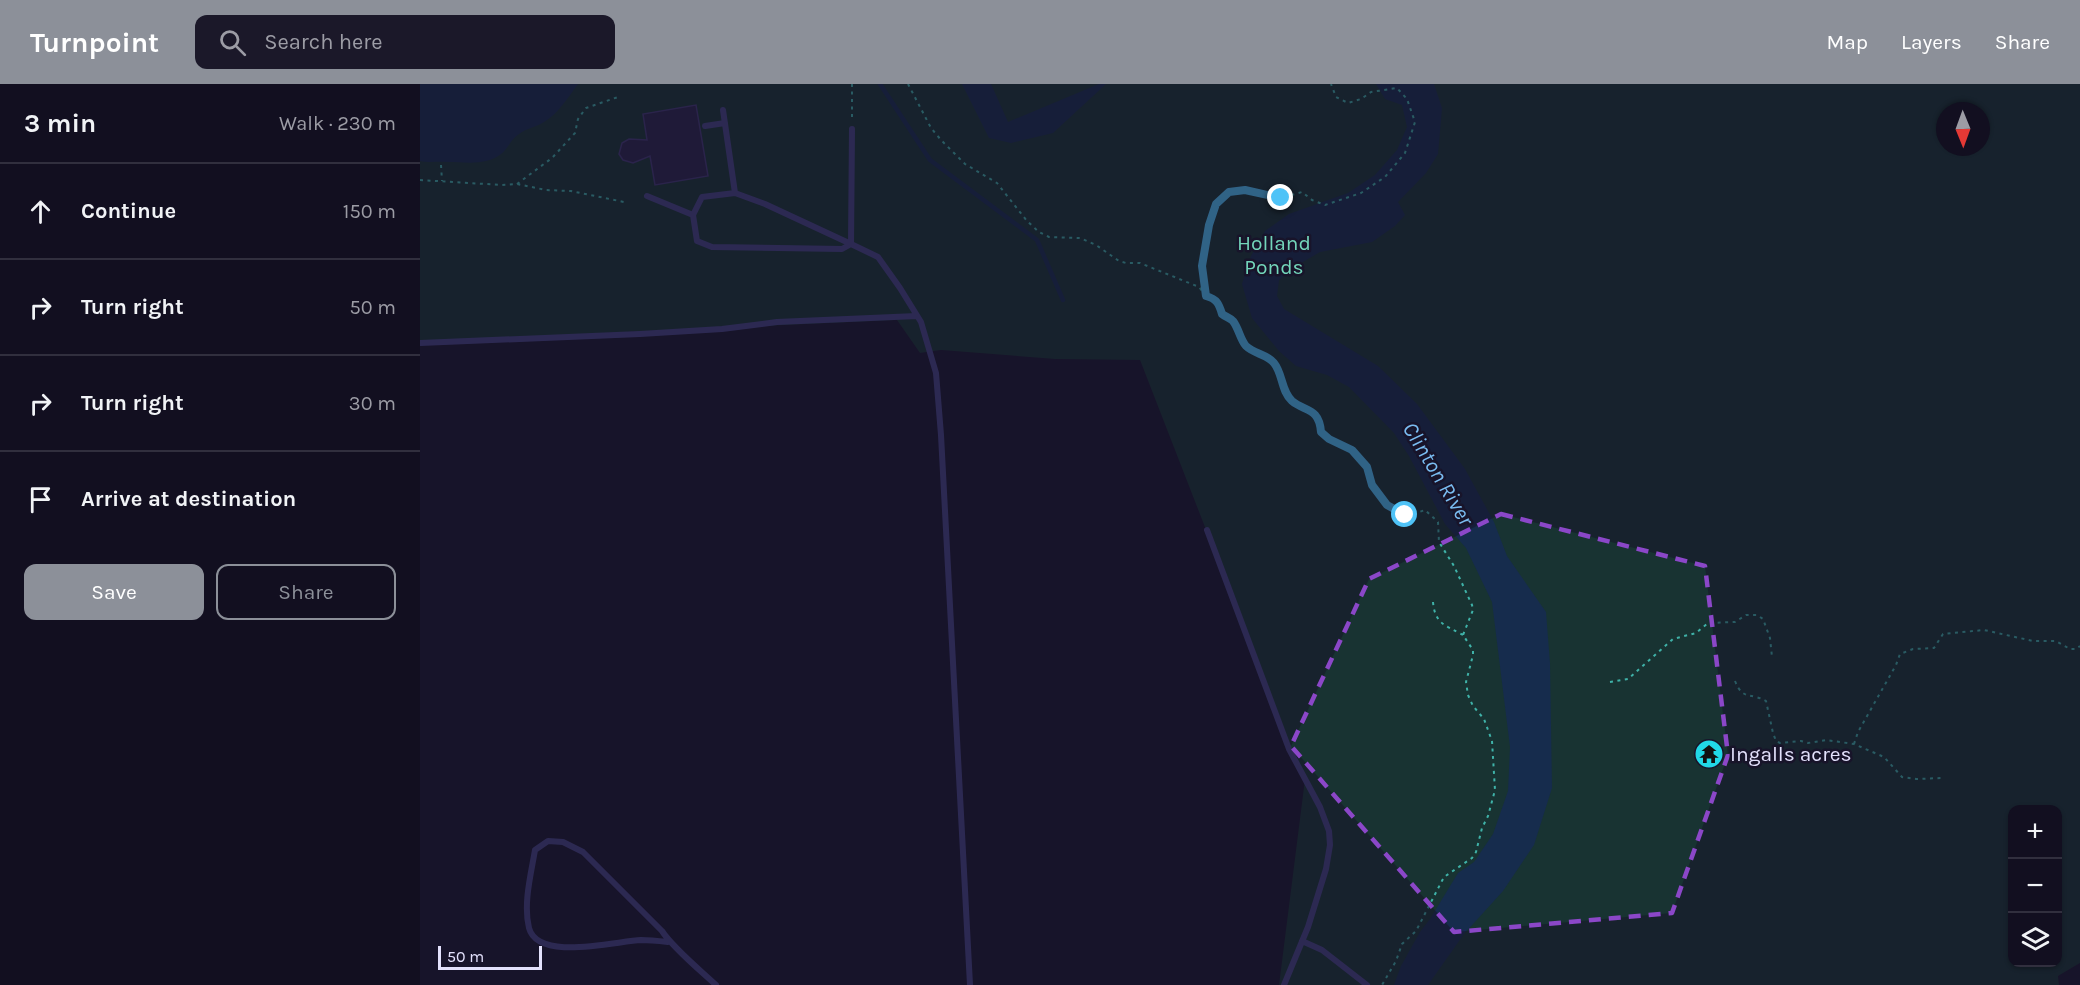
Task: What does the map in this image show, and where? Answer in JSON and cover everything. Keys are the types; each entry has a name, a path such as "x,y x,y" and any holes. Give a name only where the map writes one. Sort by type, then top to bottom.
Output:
{"lane":[{"path":"723,110 735,193"},
{"path":"705,126 725,123"},
{"path":"851,244 852,129"},
{"path":"851,244 842,249 712,247 697,241 693,215 702,197 735,193 765,204 851,244 878,257 921,322 936,373 941,435 969,985"},
{"path":"647,196 693,215"},
{"path":"420,343 640,334 722,329 777,322 917,316"},
{"path":"1207,530 1288,749 1320,807 1329,831 1330,845 1326,869 1302,941 1284,985"},
{"path":"668,942 662,931 583,852 563,842 548,841 536,850 527,910 529,930 538,941 568,949 642,940 668,942 678,948 716,985"},
{"path":"1302,941 1322,950 1367,985"}],"path":[{"path":"852,84 852,129"},
{"path":"908,84 931,128 941,140 965,164 997,183 1027,221 1039,232 1049,237 1080,238 1096,245 1119,261 1140,263 1199,287 1206,296 1214,298 1222,314 1232,319 1248,348 1270,359 1292,401 1314,414 1320,424 1321,432 1329,439 1352,450 1367,467 1372,485 1387,505 1405,515 1425,510 1433,515 1438,522 1438,542 1454,566 1472,605 1473,610 1463,635"},
{"path":"1206,296 1202,266 1209,225 1216,204 1229,192 1245,190 1281,198 1302,192 1312,200 1325,205 1361,193 1385,177 1405,153 1414,122 1407,99 1397,88 1371,92 1362,99 1348,103 1336,97 1330,84"},
{"path":"517,184 552,158 575,134 578,119 586,108 618,97"},
{"path":"441,165 442,181"},
{"path":"420,180 517,184 546,190 571,191 624,202"},
{"path":"1382,985 1396,961 1402,944 1416,931 1444,877 1472,858 1476,852 1495,790 1492,741 1484,719 1473,706 1468,695 1466,682 1473,650 1463,635 1440,622 1434,612 1433,602"},
{"path":"1610,682 1628,679 1673,639 1696,633 1708,623 1735,622 1746,615 1757,615 1766,624 1772,657"},
{"path":"1854,744 1858,732 1896,666 1900,654 1913,649 1934,648 1943,634 1984,630 2033,641 2056,642 2070,649 2080,646"},
{"path":"1735,681 1745,696 1767,701 1773,733 1776,741 1780,743 1801,741 1808,743 1826,740 1854,744 1884,757 1902,777 1942,778"}],"highlighted area":[{"path":"1501,514 1705,566 1728,755 1672,913 1454,932 1291,746 1369,579"}],"green space":[{"name":"Holland Ponds","path":"420,84 2080,84 2080,963 2058,976 2059,985 1279,985 1305,779 1292,751 1140,360 1055,359 941,350 920,353 897,320 420,341"}],"water":[{"path":"420,84 578,84 554,114 544,122 519,134 501,154 482,162 468,163 420,161"},
{"path":"962,84 991,84 1008,122 1099,84 1106,84 1053,133 1011,143 989,138"},
{"name":"Clinton River","path":"1376,84 1434,84 1442,108 1438,154 1426,173 1398,202 1405,215 1395,226 1372,242 1320,252 1296,266 1279,280 1277,296 1284,309 1378,366 1417,404 1465,469 1494,522 1507,556 1546,612 1550,663 1552,788 1534,845 1503,891 1464,934 1428,985 1394,985 1401,966 1420,932 1458,873 1474,862 1493,834 1508,791 1510,747 1492,602 1466,548 1445,524 1409,456 1394,433 1349,387 1327,375 1296,366 1279,351 1252,318 1242,284 1251,256 1265,231 1289,214 1348,193 1375,175 1397,150 1407,127 1402,105 1385,99"}],"building":[{"path":"696,105 708,176 655,185 650,156 633,163 623,160 619,154 622,143 629,139 647,140 643,114"}],"waterway":[{"path":"880,84 930,160 1037,240 1063,300"}],"place":[{"name":"Ingalls acres","path":"1709,754"}],"route":[{"path":"1281,198 1245,190 1229,192 1216,204 1209,225 1202,266 1206,296 1214,298 1222,314 1232,319 1248,348 1270,359 1280,374 1286,392 1292,401 1314,414 1320,424 1321,432 1329,439 1352,450 1367,467 1372,485 1387,505 1405,515"}]}
